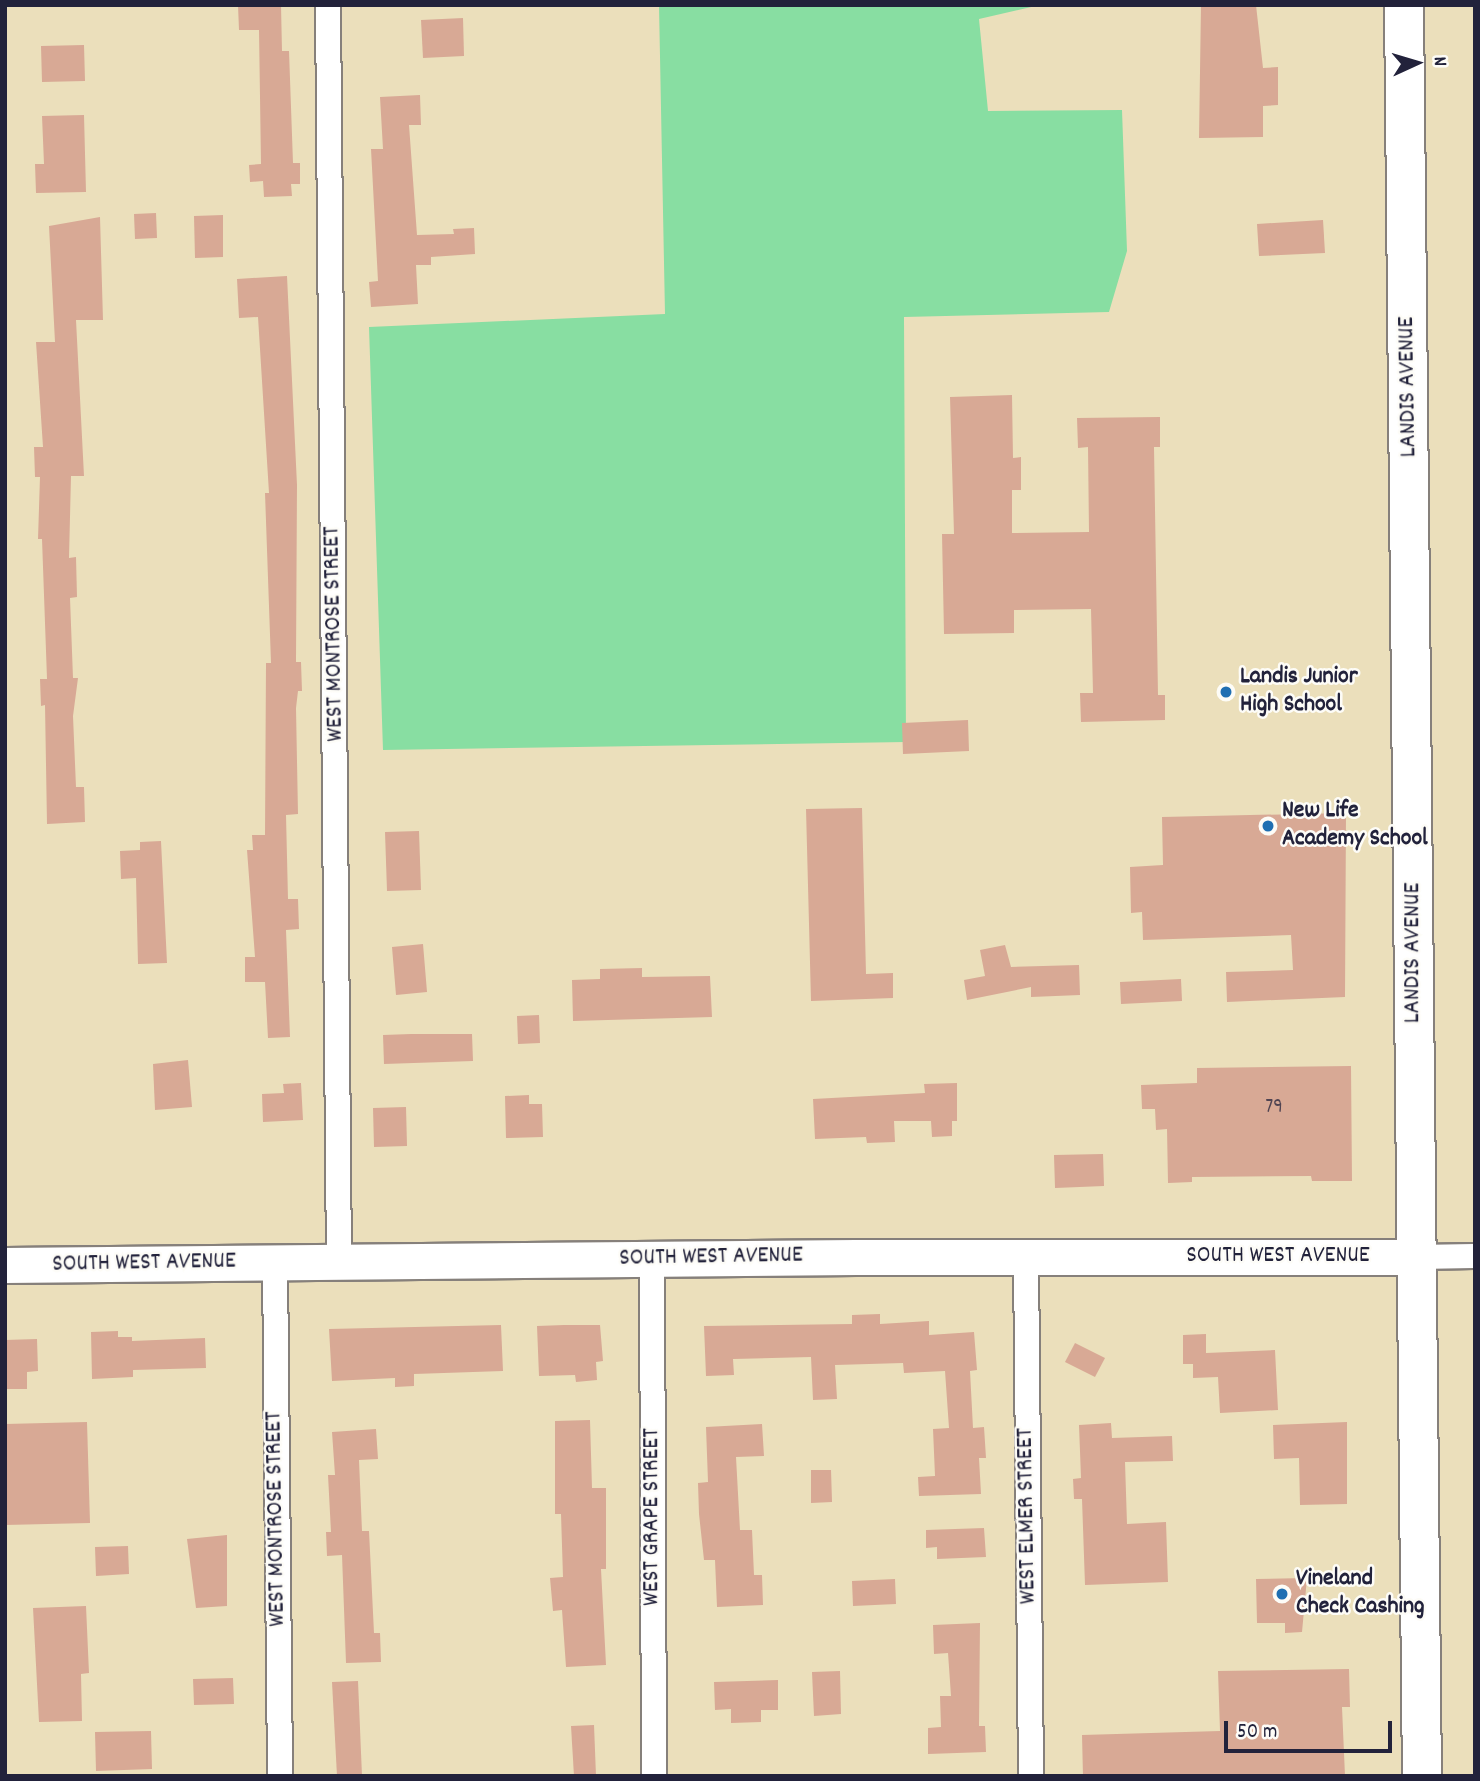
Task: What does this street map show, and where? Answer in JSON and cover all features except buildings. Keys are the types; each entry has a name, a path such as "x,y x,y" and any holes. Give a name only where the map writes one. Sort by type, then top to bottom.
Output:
{"main road":[{"name":"LANDIS AVENUE","path":"1404,5 1422,1776"}],"street":[{"name":"WEST MONTROSE STREET","path":"328,5 339,1262"},
{"path":"1417,1257 1475,1256"},
{"name":"WEST ELMER STREET","path":"1026,1257 1031,1776"},
{"name":"SOUTH WEST AVENUE","path":"5,1265 652,1259 1417,1257"},
{"name":"WEST GRAPE STREET","path":"652,1259 654,1776"},
{"name":"WEST MONTROSE STREET","path":"275,1262 280,1776"}],"green space":[{"path":"659,5 1040,5 979,19 988,111 1122,110 1127,251 1109,312 904,317 906,742 383,750 369,327 665,314"}],"place":[{"name":"Landis Junior High School","path":"1226,692"},
{"name":"New Life Academy School","path":"1268,826"},
{"name":"Vineland Check Cashing","path":"1282,1594"}]}
